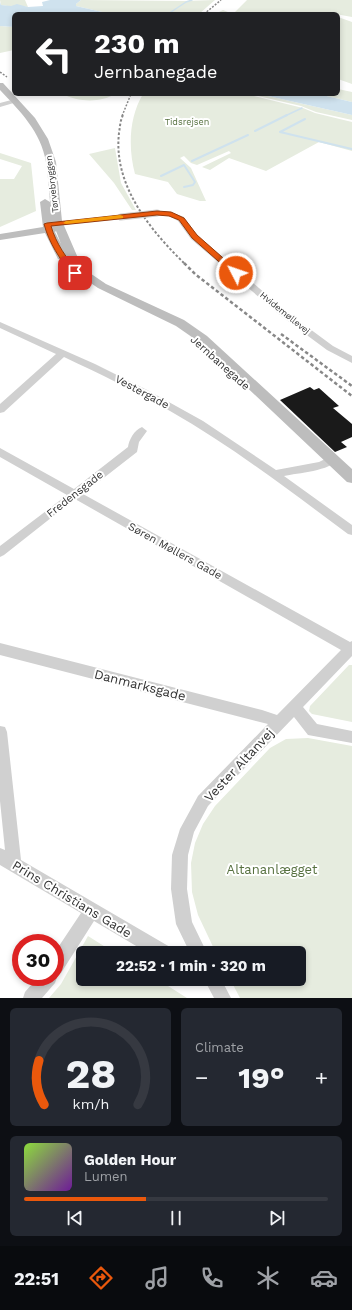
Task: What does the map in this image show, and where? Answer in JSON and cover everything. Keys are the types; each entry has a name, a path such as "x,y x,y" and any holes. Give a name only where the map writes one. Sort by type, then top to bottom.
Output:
{"main road":[{"name":"Tørvebryggen","path":"0,85 35,124 43,137 49,152 53,226"},
{"name":"Tørvebryggen","path":"2,102 25,125 41,153 53,226"},
{"path":"0,232 53,226"},
{"path":"0,237 53,226"},
{"name":"Jernbanegade","path":"53,226 76,266 86,277 165,315 203,339 329,461 352,487"},
{"name":"Jernbanegade","path":"329,461 352,478"}],"street":[{"path":"2,102 15,101"},
{"name":"Hvidemøllevej","path":"53,226 157,213 171,214 181,219 194,236 284,314 330,348 352,360"},
{"name":"Vestergade","path":"0,325 62,354 91,365 180,412 228,442 352,531"},
{"path":"0,410 62,354"},
{"name":"Fredensgade","path":"0,552 133,449 134,441 142,431"},
{"name":"Søren Møllers Gade","path":"0,452 351,649"},
{"path":"275,475 321,465 329,461"},
{"name":"Danmarksgade","path":"0,649 262,716 279,722"},
{"name":"Vester Altanvej","path":"195,946 184,924 179,889 180,855 187,829 203,802 351,649"},
{"path":"293,708 302,714 313,730 352,737"},
{"path":"0,732 5,813 14,865"},
{"name":"Prins Christians Gade","path":"0,856 152,946"},
{"path":"64,953 92,910"},
{"path":"31,998 41,986"},
{"path":"216,986 223,998"}],"green space":[{"path":"0,0 25,0 28,7 1,5"},
{"path":"81,0 215,0 201,12 102,12 76,6 76,4"},
{"path":"247,0 352,0 352,17 340,15 340,12 235,12"},
{"path":"340,18 352,22 352,84 340,80"},
{"path":"0,26 12,27 12,50 0,53"},
{"path":"340,89 352,92 352,102 326,96 340,96"},
{"path":"67,96 111,96 96,100 82,100"},
{"name":"Tidsrejsen","path":"142,96 254,96 352,122 352,151 319,142 266,171 229,158 210,170 202,167 231,153 229,151 197,165 191,163 184,156 180,158 191,168 206,201 200,201 177,194 168,182 135,174 131,154 131,133 132,123 138,103"},
{"path":"258,96 268,96 352,115 352,120 316,112 301,106"},
{"path":"115,148 121,183 136,210 132,210 114,183 89,154"},
{"path":"0,153 31,163 36,211 0,227 0,179 14,179 22,166 0,159"},
{"path":"349,665 352,665 352,722 312,714 309,711 310,706"},
{"name":"Altananlægget","path":"308,738 352,746 352,998 240,998 234,986 306,986 306,946 213,946 198,915 192,892 191,863 195,843 203,824 215,806 270,748 286,739"},
{"path":"88,936 104,946 82,946"},
{"path":"76,957 76,986 168,986 187,998 49,998 59,986 64,986 64,979"}],"water":[{"path":"50,0 81,0 76,4 76,6 102,12 12,12 12,27 0,26 0,2 1,5 11,6 17,4 28,7 43,6 42,2"},
{"path":"268,96 326,96 352,102 352,115"}],"building":[{"path":"310,387 314,390 319,388 339,406 333,408 352,424 352,437 341,442 347,447 335,452 280,400"}],"waterway":[{"path":"171,12 186,2 192,0"},
{"path":"285,116 302,108"},
{"path":"255,131 285,116"},
{"path":"305,119 280,132 352,149"},
{"path":"192,161 248,135"},
{"path":"161,176 184,165 195,182 193,185 184,187"}],"railway":[{"path":"206,12 221,0"},
{"path":"0,72 7,77"},
{"path":"122,116 130,96"},
{"path":"123,115 119,133 119,152 122,171 128,188 137,205 159,236 195,274 352,396"},
{"path":"281,334 352,386"}],"slow traffic":[{"path":"66,223 120,217"}],"route":[{"path":"75,273 69,268 50,236 47,224 164,213 177,216 185,222 194,236 236,273"}]}
